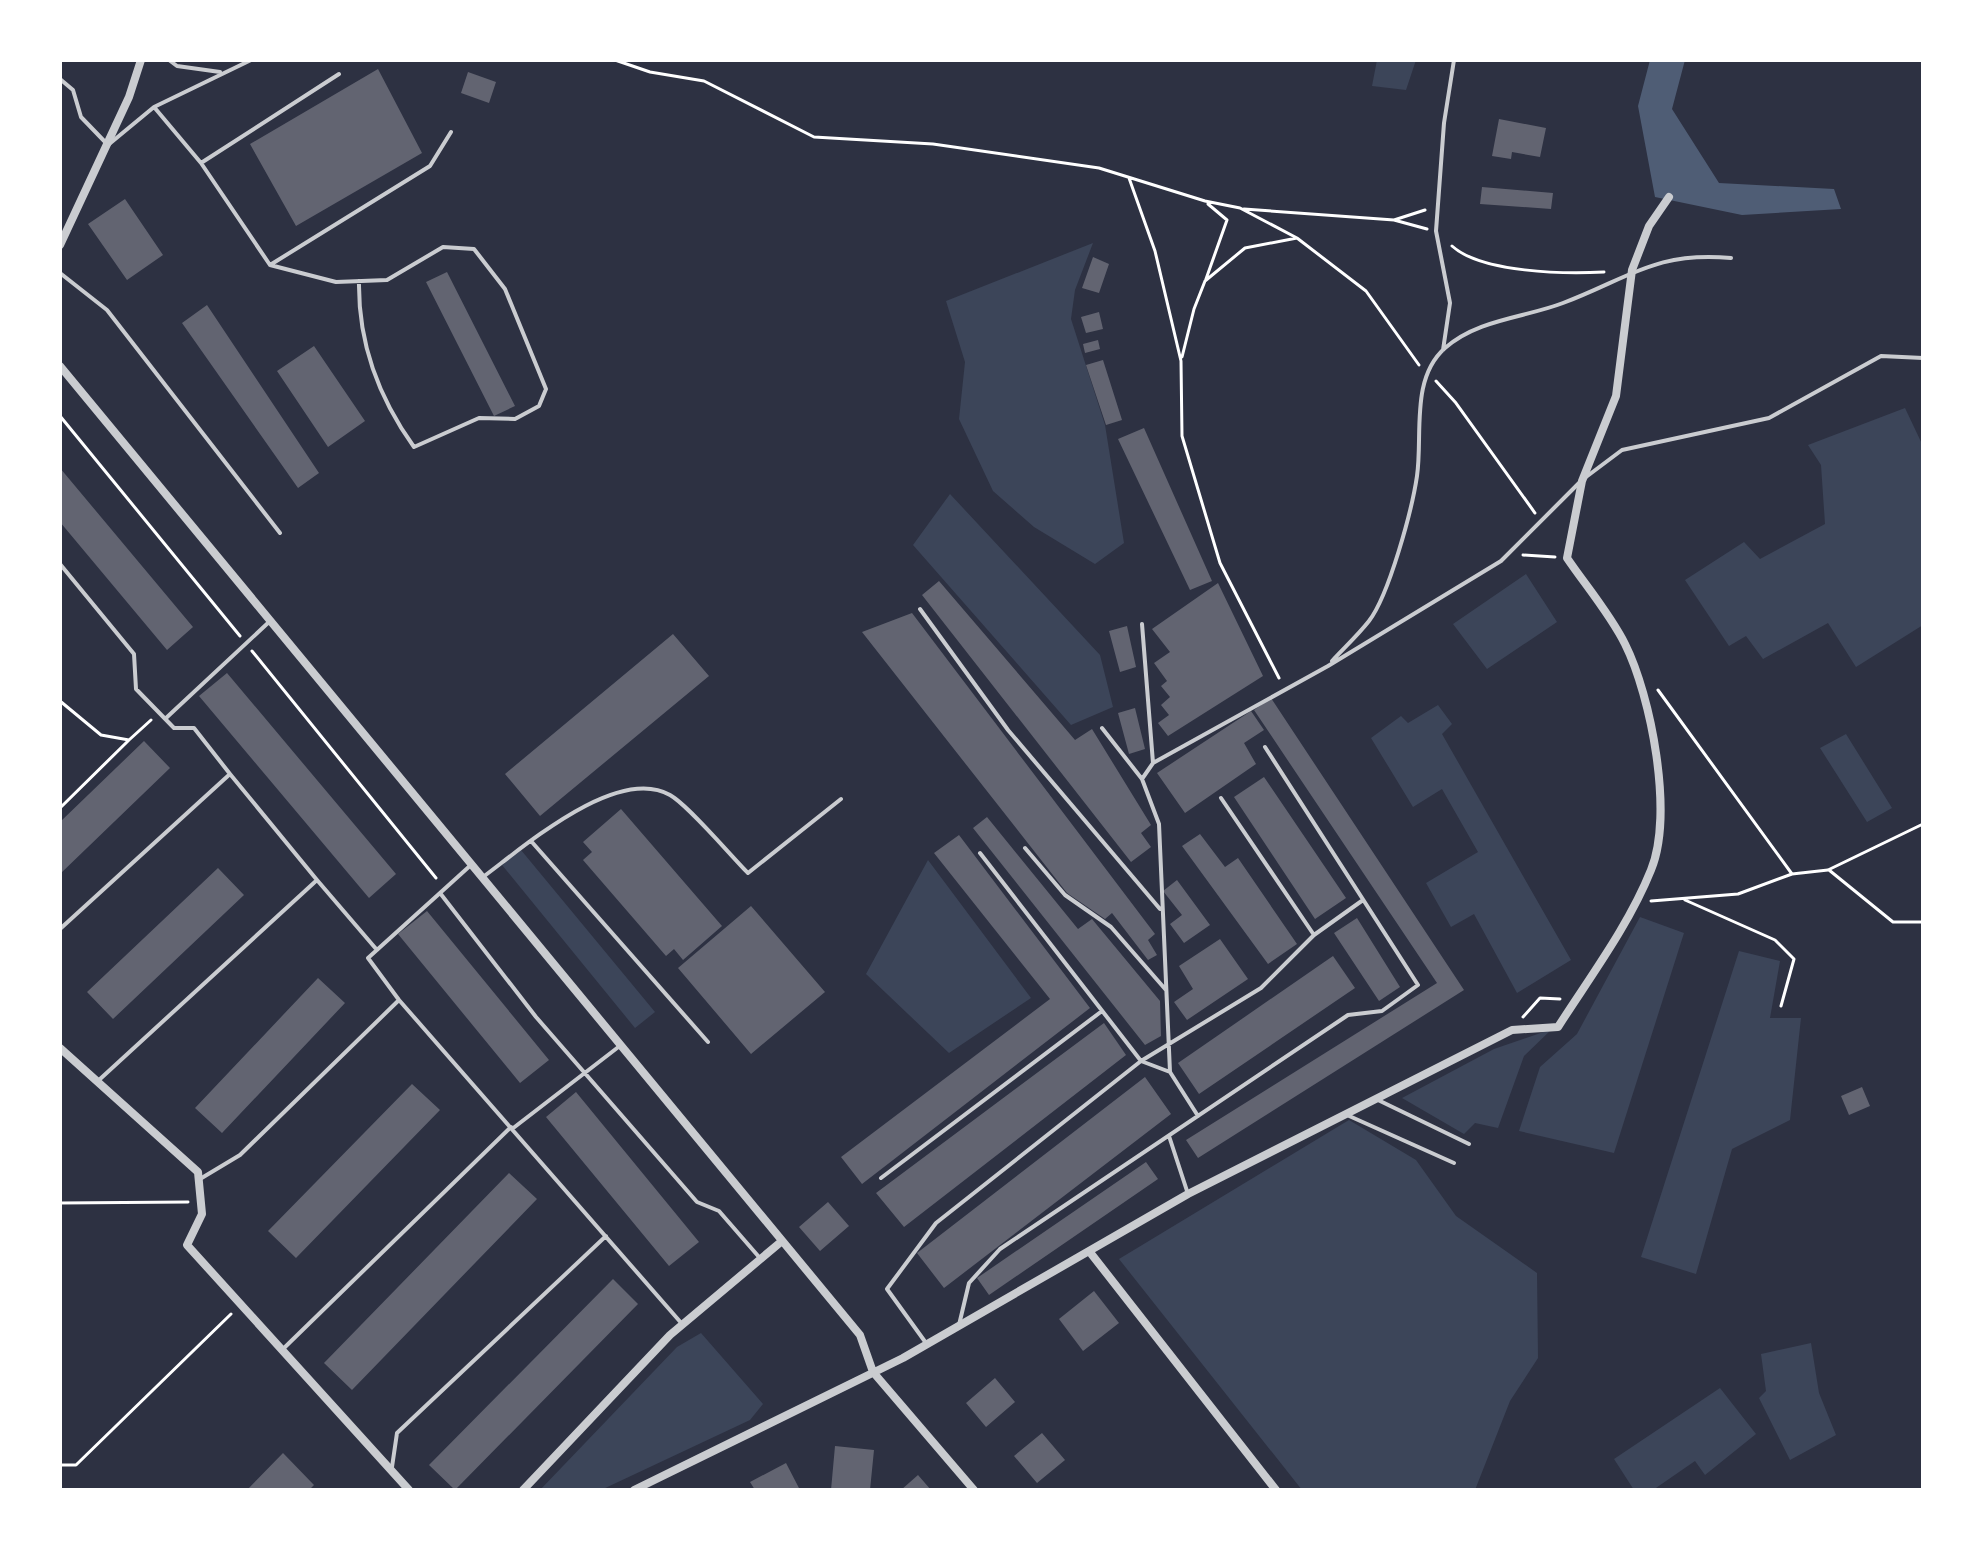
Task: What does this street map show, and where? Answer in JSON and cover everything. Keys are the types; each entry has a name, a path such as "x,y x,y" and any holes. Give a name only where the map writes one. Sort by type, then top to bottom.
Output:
{"street":[{"path":"60,245 108,145 141,60"},
{"path":"634,1490 959,1328 1188,1194 1512,1030 1558,1027 1653,867 1661,806 1658,747 1625,645 1567,558 1582,481 1616,396 1632,270 1649,226 1669,197"},
{"path":"60,366 860,1335 873,1372 974,1490"},
{"path":"60,1048 198,1172 202,1214 187,1245 409,1490"},
{"path":"523,1490 683,1325 782,1241"},
{"path":"1089,1251 1276,1490"}],"lane":[{"path":"169,60 177,66 223,72"},
{"path":"60,79 73,90 81,117 108,145 154,107 251,60"},
{"path":"1443,350 1450,303 1436,231 1454,60"},
{"path":"201,163 339,74"},
{"path":"154,107 201,163 270,265 336,282 359,281 387,280 443,247 474,249 505,289 546,389 539,406 515,419 479,418 414,447 390,414 366,352 358,316 359,281"},
{"path":"270,265 430,166 451,132"},
{"path":"1328,666 1371,618 1390,575 1417,477 1421,393 1428,373 1443,350 1473,329 1564,303 1632,270 1695,255 1731,258"},
{"path":"60,273 107,310 280,533"},
{"path":"1142,779 1153,763 1328,666 1501,561 1582,481 1622,450 1769,418 1881,356 1923,358"},
{"path":"60,564 134,654 136,689 174,728 194,728 377,950"},
{"path":"920,609 1008,730 1161,911"},
{"path":"165,719 271,620"},
{"path":"1142,624 1153,763"},
{"path":"1102,728 1142,779 1159,824 1170,1072 1198,1116"},
{"path":"959,1328 969,1283 1000,1249 1348,1015 1382,1011 1418,985 1265,747"},
{"path":"60,929 230,774"},
{"path":"483,877 564,816 637,786 671,795 748,873 841,799"},
{"path":"1221,798 1314,935"},
{"path":"531,841 708,1042"},
{"path":"1025,848 1065,895 1111,927 1168,992"},
{"path":"980,853 1141,1061 1170,1072"},
{"path":"472,864 368,958 399,1000 683,1325"},
{"path":"97,1081 317,880"},
{"path":"440,893 584,1072 697,1202 719,1211 761,1259"},
{"path":"928,1344 887,1289 936,1223 1141,1061 1261,988 1314,935 1363,900"},
{"path":"199,1180 240,1155 399,1000"},
{"path":"881,1178 1102,1011"},
{"path":"281,1351 511,1128 621,1045"},
{"path":"1376,1099 1469,1144"},
{"path":"1347,1115 1454,1163"},
{"path":"1169,1136 1188,1194"},
{"path":"391,1472 397,1433 606,1236"}],"path":[{"path":"615,60 650,72 704,81 814,137 933,144 1099,168 1205,201 1240,208 1297,238 1366,291 1411,357 1456,403 1540,521"},
{"path":"1129,178 1155,251 1181,361 1182,436 1220,563 1285,689"},
{"path":"1181,361 1194,309 1227,220 1205,201"},
{"path":"1394,220 1437,206"},
{"path":"1205,281 1245,248 1297,238"},
{"path":"1501,561 1525,554 1567,558"},
{"path":"1653,683 1792,874"},
{"path":"60,701 101,735 129,740"},
{"path":"60,808 159,713"},
{"path":"1635,902 1738,894 1792,874 1828,870 1923,824"},
{"path":"1828,870 1893,922 1923,922"},
{"path":"1682,898 1775,940 1794,959 1781,1006"},
{"path":"1512,1030 1540,998 1575,999"},
{"path":"60,1203 201,1202"},
{"path":"60,1465 76,1465 240,1305"}],"shaded area":[{"path":"1377,60 1416,60 1406,90 1372,86"},
{"path":"1650,60 1685,60 1672,109 1719,183 1834,189 1841,209 1742,215 1655,197 1638,106"},
{"path":"1093,243 1075,290 1071,319 1105,425 1124,543 1095,564 1034,527 993,491 959,419 965,362 946,301"},
{"path":"1905,408 1923,446 1923,625 1856,667 1828,623 1763,659 1746,636 1729,646 1685,580 1744,542 1760,559 1825,524 1821,465 1808,445"},
{"path":"950,494 1100,655 1113,707 1071,725 913,545"},
{"path":"1526,574 1557,622 1487,669 1453,624"},
{"path":"1438,705 1452,724 1442,734 1571,960 1517,993 1474,914 1451,927 1426,883 1478,852 1442,789 1413,807 1371,738 1401,716 1408,723"},
{"path":"1846,734 1892,808 1867,822 1820,748"},
{"path":"521,850 655,1012 635,1028 502,865"},
{"path":"928,860 1031,998 949,1053 866,974"},
{"path":"1640,917 1684,933 1614,1153 1519,1131 1540,1067 1577,1034"},
{"path":"1739,951 1780,961 1770,1018 1801,1018 1790,1120 1732,1149 1696,1274 1641,1257"},
{"path":"1552,1029 1524,1056 1498,1128 1475,1123 1464,1134 1402,1098 1494,1049"},
{"path":"1349,1120 1416,1160 1456,1216 1537,1273 1538,1358 1510,1401 1475,1490 1302,1490 1119,1259"},
{"path":"701,1333 763,1404 750,1420 601,1490 540,1490 677,1347"},
{"path":"1811,1343 1819,1393 1836,1435 1790,1460 1759,1398 1766,1391 1761,1354"},
{"path":"1720,1388 1756,1434 1705,1475 1695,1461 1653,1490 1634,1490 1614,1459"}],"building":[{"path":"378,69 422,153 296,226 250,144"},
{"path":"468,72 496,82 489,103 461,93"},
{"path":"1499,119 1546,128 1540,157 1512,152 1511,159 1492,156"},
{"path":"1482,187 1553,193 1551,209 1480,204"},
{"path":"125,199 163,255 127,280 88,224"},
{"path":"1093,257 1109,264 1099,293 1082,288"},
{"path":"447,272 515,406 494,416 426,282"},
{"path":"207,305 319,473 298,488 182,323"},
{"path":"1099,312 1103,329 1086,333 1081,317"},
{"path":"1098,340 1100,349 1085,353 1083,344"},
{"path":"314,346 365,421 328,447 277,371"},
{"path":"1103,360 1122,420 1106,425 1086,365"},
{"path":"1144,428 1212,581 1190,590 1118,439"},
{"path":"60,468 193,627 167,650 60,522"},
{"path":"939,581 1075,740 1092,729 1151,825 1141,833 1151,847 1131,862 922,595"},
{"path":"1218,583 1263,676 1168,736 1158,723 1169,715 1161,705 1170,697 1161,686 1167,681 1154,663 1170,652 1152,629"},
{"path":"912,613 1155,934 1148,940 1157,955 1148,960 1112,913 1105,919 1067,893 862,632"},
{"path":"1127,626 1136,667 1120,672 1109,631"},
{"path":"673,634 709,676 540,816 505,774"},
{"path":"227,673 396,874 369,898 199,696"},
{"path":"1271,698 1464,990 1198,1158 1186,1140 1437,983 1254,710"},
{"path":"1135,708 1145,749 1129,754 1118,713"},
{"path":"1251,711 1264,730 1244,743 1256,764 1185,813 1157,773"},
{"path":"144,741 170,768 60,874 60,822"},
{"path":"1264,777 1346,898 1315,919 1234,797"},
{"path":"621,809 722,926 683,960 674,949 666,956 583,860 592,852 583,842"},
{"path":"987,817 1078,929 1092,919 1160,1001 1161,1036 1145,1045 973,828"},
{"path":"1200,834 1225,867 1238,858 1297,944 1268,964 1182,846"},
{"path":"959,835 1090,1008 862,1184 841,1157 1050,999 934,853"},
{"path":"218,868 244,895 113,1019 87,992"},
{"path":"1177,880 1210,925 1184,943 1170,924 1182,915 1163,891"},
{"path":"751,906 825,992 751,1054 678,968"},
{"path":"427,911 549,1060 520,1083 398,934"},
{"path":"1357,918 1400,987 1379,1001 1334,933"},
{"path":"1220,939 1248,979 1187,1020 1174,1002 1193,989 1179,966"},
{"path":"1333,956 1355,988 1199,1094 1178,1063"},
{"path":"318,978 345,1003 222,1133 195,1108"},
{"path":"1104,1023 1126,1055 904,1227 876,1193"},
{"path":"1145,1077 1171,1114 944,1288 917,1253"},
{"path":"412,1084 440,1110 296,1258 268,1231"},
{"path":"1862,1087 1870,1106 1849,1115 1841,1096"},
{"path":"576,1092 699,1242 669,1266 546,1117"},
{"path":"1146,1162 1158,1179 989,1295 977,1278"},
{"path":"509,1173 537,1199 352,1390 324,1363"},
{"path":"828,1202 849,1226 820,1251 799,1227"},
{"path":"613,1279 638,1304 455,1490 429,1465"},
{"path":"1094,1291 1119,1323 1083,1351 1059,1319"},
{"path":"995,1378 1015,1402 986,1427 966,1403"},
{"path":"1042,1433 1065,1460 1037,1483 1014,1456"},
{"path":"835,1446 874,1450 870,1490 831,1490"},
{"path":"283,1453 314,1485 309,1490 247,1490"},
{"path":"786,1463 800,1490 755,1490 750,1482"},
{"path":"918,1475 931,1490 901,1490"}]}
